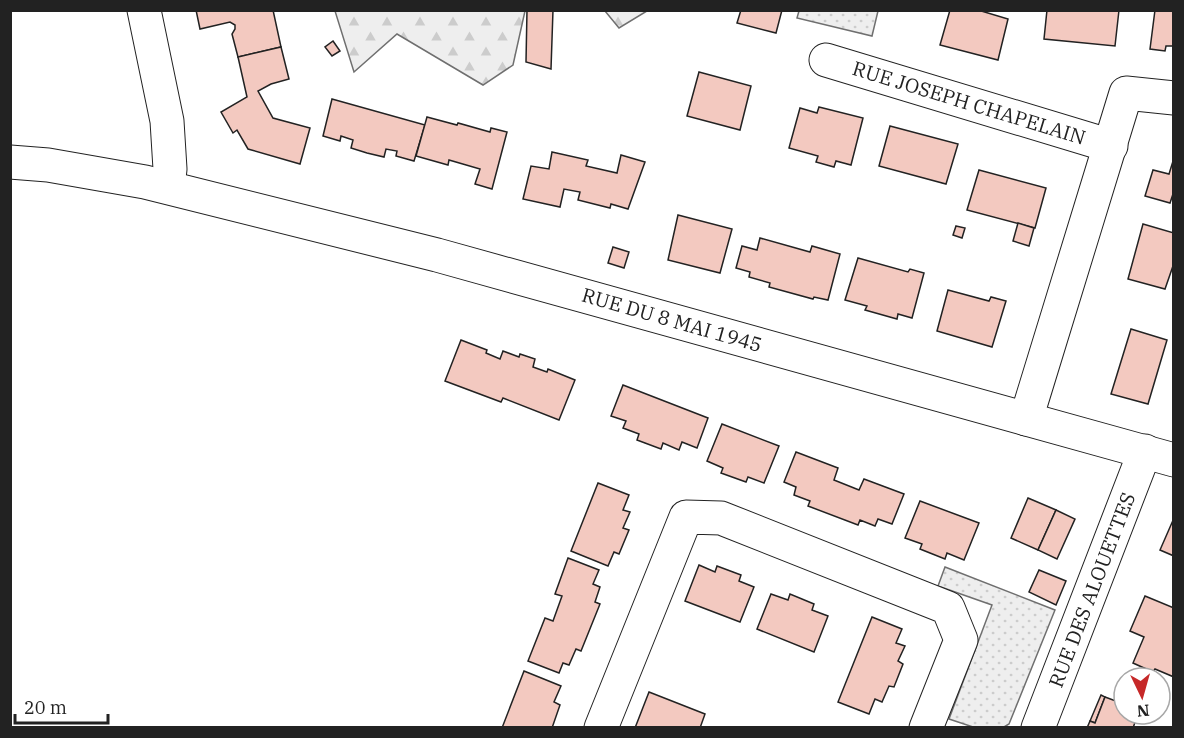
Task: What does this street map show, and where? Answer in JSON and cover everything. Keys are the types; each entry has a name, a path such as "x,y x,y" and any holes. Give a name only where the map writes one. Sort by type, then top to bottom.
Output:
{"street":[{"path":"144,10 167,121 170,169 156,184"},
{"name":"RUE JOSEPH CHAPELAIN","path":"826,60 1111,146"},
{"name":"RUE JOSEPH CHAPELAIN","path":"1026,419 1126,93 1173,98"},
{"name":"RUE DU 8 MAI 1945","path":"10,162 48,165 156,184 437,255 1159,456"},
{"name":"RUE DES ALOUETTES","path":"1038,728 1159,456"},
{"path":"601,728 686,517 721,518 948,608 961,640 927,728"}],"green space":[{"path":"335,10 525,11 513,65 483,85 397,34 354,72"},
{"path":"799,10 878,11 872,36 797,18"},
{"path":"605,11 647,11 619,28"},
{"path":"945,567 1055,610 1009,724 1004,727 973,727 949,719 992,605 938,586"}],"building":[{"path":"196,10 273,10 281,47 238,57 232,34 235,25 230,22 200,29"},
{"path":"527,10 553,10 551,69 526,62"},
{"path":"741,10 782,10 776,33 737,23"},
{"path":"950,10 978,10 1008,19 998,60 940,45"},
{"path":"1047,10 1119,10 1115,46 1044,39"},
{"path":"1155,10 1174,10 1174,46 1166,46 1165,51 1150,49"},
{"path":"333,41 340,51 332,56 325,47"},
{"path":"281,47 289,79 271,84 258,91 273,118 310,128 300,164 248,149 237,130 233,133 221,112 247,97 238,57"},
{"path":"699,72 751,86 740,130 687,116"},
{"path":"332,99 425,125 414,161 396,156 397,151 386,149 384,157 351,148 353,140 341,136 340,141 323,136"},
{"path":"819,107 863,118 851,165 836,161 834,167 816,162 818,156 789,148 800,108 817,113"},
{"path":"427,117 490,132 491,128 507,132 492,189 475,184 480,169 449,160 448,165 416,156"},
{"path":"890,126 958,144 946,184 879,166"},
{"path":"552,152 588,160 586,166 617,173 621,155 645,162 628,209 611,204 610,208 578,200 580,192 564,189 560,207 523,199 531,166 549,169"},
{"path":"1174,158 1174,191 1170,203 1145,196 1153,170 1169,174"},
{"path":"979,170 1046,188 1035,228 967,210"},
{"path":"678,215 732,229 720,273 668,260"},
{"path":"1018,223 1034,228 1029,246 1013,241"},
{"path":"1143,224 1174,233 1174,263 1165,289 1128,279"},
{"path":"956,226 965,228 962,238 953,235"},
{"path":"760,238 810,252 812,246 840,254 828,300 814,297 813,299 769,287 770,283 749,277 750,272 736,268 742,246 757,250"},
{"path":"613,247 629,252 624,268 608,263"},
{"path":"858,258 908,272 910,269 924,273 912,318 898,314 897,319 865,310 867,306 845,300"},
{"path":"948,290 989,301 991,297 1006,301 992,347 937,331"},
{"path":"1131,329 1167,340 1148,404 1111,394"},
{"path":"461,340 487,350 486,353 500,359 503,351 519,357 520,354 535,359 533,367 547,372 548,369 575,380 559,420 503,398 501,402 445,381"},
{"path":"623,385 708,418 697,448 682,442 679,450 663,443 661,449 637,440 639,434 623,428 626,421 611,416"},
{"path":"722,424 779,446 764,483 748,477 746,482 721,473 723,468 707,461"},
{"path":"796,452 838,468 834,480 859,490 864,479 904,494 892,524 878,519 875,526 860,520 858,525 808,506 810,501 794,495 796,487 784,482"},
{"path":"598,483 629,495 623,510 630,512 623,528 629,530 619,554 614,552 608,566 571,551"},
{"path":"1028,498 1056,510 1038,550 1011,538"},
{"path":"920,501 979,523 964,560 947,553 945,559 920,549 922,544 905,538"},
{"path":"1056,510 1075,519 1057,559 1038,550"},
{"path":"1174,518 1174,556 1160,550"},
{"path":"568,558 599,570 593,584 600,587 595,602 600,604 581,651 576,649 569,665 563,663 559,673 528,661 545,618 553,621 562,596 555,594"},
{"path":"699,565 715,572 717,566 741,575 739,581 754,587 740,622 685,601"},
{"path":"1039,570 1066,581 1056,605 1029,592"},
{"path":"771,594 788,600 790,594 814,604 812,610 828,616 814,652 757,629"},
{"path":"1145,596 1174,608 1174,677 1172,676 1172,666 1140,666 1133,663 1144,637 1130,631"},
{"path":"872,617 902,629 896,643 905,646 898,661 903,664 894,687 889,686 882,702 875,699 869,714 838,702"},
{"path":"524,671 561,686 554,702 560,705 552,728 502,728"},
{"path":"649,692 705,714 700,728 635,728"},
{"path":"1101,695 1105,697 1095,723 1090,721"},
{"path":"1105,697 1112,700 1112,726 1134,726 1133,728 1087,728 1090,721 1095,723"}]}
